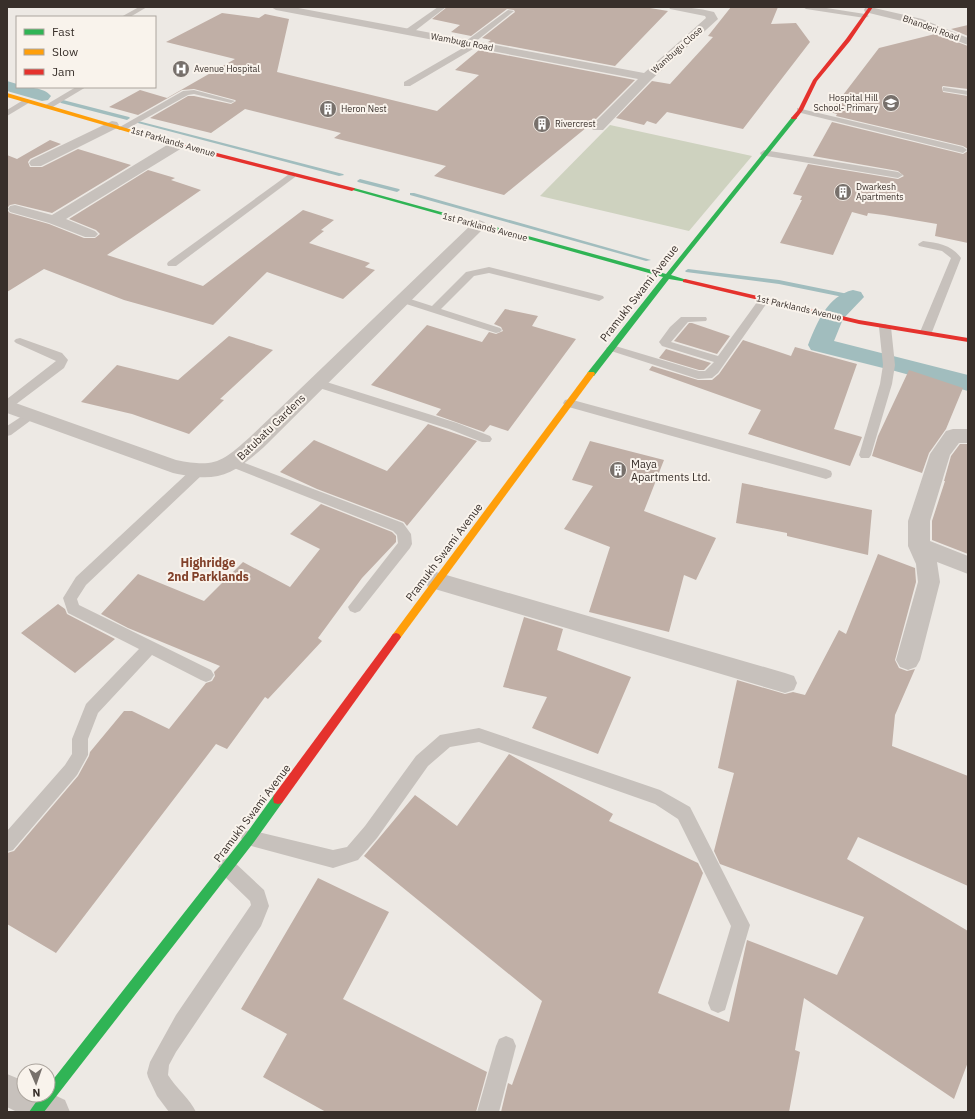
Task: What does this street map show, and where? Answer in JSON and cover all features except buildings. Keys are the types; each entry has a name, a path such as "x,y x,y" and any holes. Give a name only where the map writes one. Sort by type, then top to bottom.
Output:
{"street":[{"name":"Wambugu Road","path":"276,7 292,8 408,32 647,77"},
{"name":"Wambugu Close","path":"647,77 712,19 710,14 674,7"},
{"name":"Bhanderi Road","path":"869,11 918,21 968,42"},
{"name":"Pramukh Swami Avenue","path":"43,1110 250,838 436,581 569,403 764,153 800,110 815,81 869,11"},
{"path":"598,127 647,77"},
{"name":"1st Parklands Avenue","path":"7,95 117,126 177,145 480,225 668,277 885,327 926,332 968,340"},
{"path":"36,163 117,126"},
{"path":"54,220 177,145"},
{"path":"15,209 54,220 90,234"},
{"name":"Batubatu Gardens","path":"7,406 173,466 197,472 212,471 224,468 234,463 480,225"},
{"path":"908,660 929,582 926,564 919,546 919,521 940,454 953,436 968,436"},
{"path":"919,546 968,565"},
{"path":"436,581 785,683"},
{"path":"7,1090 43,1110"}],"lane":[{"path":"126,16 144,7"},
{"path":"408,32 443,7"},
{"path":"806,7 869,11"},
{"path":"407,84 472,44 510,11"},
{"path":"7,116 32,102 65,88"},
{"path":"48,106 80,88"},
{"path":"946,89 968,93"},
{"path":"117,126 186,93 194,92 231,102"},
{"path":"800,110 963,150"},
{"path":"764,153 898,175"},
{"path":"172,264 292,175"},
{"path":"923,244 947,250 954,254 956,258 926,332"},
{"path":"434,310 470,274 478,271 489,270 599,298"},
{"path":"404,300 496,330"},
{"path":"612,348 698,375 708,375 721,360 764,300"},
{"path":"702,319 685,319 677,325 665,342 666,344 721,360"},
{"path":"865,455 886,384 889,365 885,327"},
{"path":"7,406 60,365 62,360 58,356 20,341"},
{"path":"317,383 453,426 486,439"},
{"path":"569,403 826,474"},
{"path":"7,432 30,415"},
{"path":"234,463 398,527 404,534 405,544 355,608"},
{"path":"197,472 81,581 70,598 73,609 148,648 206,675"},
{"path":"7,844 71,770 80,755 80,739 92,709 148,648"},
{"path":"250,838 333,859 352,854 371,832 422,760 446,740 479,735 660,798 684,813 742,925 718,1003"},
{"path":"185,1112 168,1093 156,1074 157,1066 169,1043 254,919 260,906 258,896 227,867"},
{"path":"488,1112 506,1046"}],"green space":[{"path":"610,125 752,156 689,231 540,196"}],"waterway":[{"path":"7,86 42,96"},
{"path":"63,102 127,118"},
{"path":"140,122 341,175"},
{"path":"360,181 397,190"},
{"path":"412,194 648,260"},
{"path":"688,271 779,282 853,297"},
{"path":"853,297 832,316 820,345 900,364 968,383"}],"traffic: fast":[{"path":"591,374 699,235 794,118"},
{"path":"352,189 685,281"},
{"path":"36,1112 250,838 278,799"}],"traffic: slow":[{"path":"7,95 178,145"},
{"path":"396,637 591,374"}],"traffic: jam":[{"path":"794,118 800,110 815,81 848,40 871,7"},
{"path":"178,145 352,189"},
{"path":"685,281 859,322 894,329 968,340"},
{"path":"278,799 396,637"}],"place":[{"name":"Avenue Hospital","path":"181,69"},
{"name":"Hospital Hill School- Primary","path":"891,103"},
{"name":"Heron Nest","path":"328,109"},
{"name":"Rivercrest","path":"542,124"},
{"name":"Dwarkesh Apartments","path":"843,192"},
{"name":"Maya Apartments Ltd.","path":"618,470"}],"district":[{"name":"Highridge 2nd Parklands","path":"208,570"}]}
